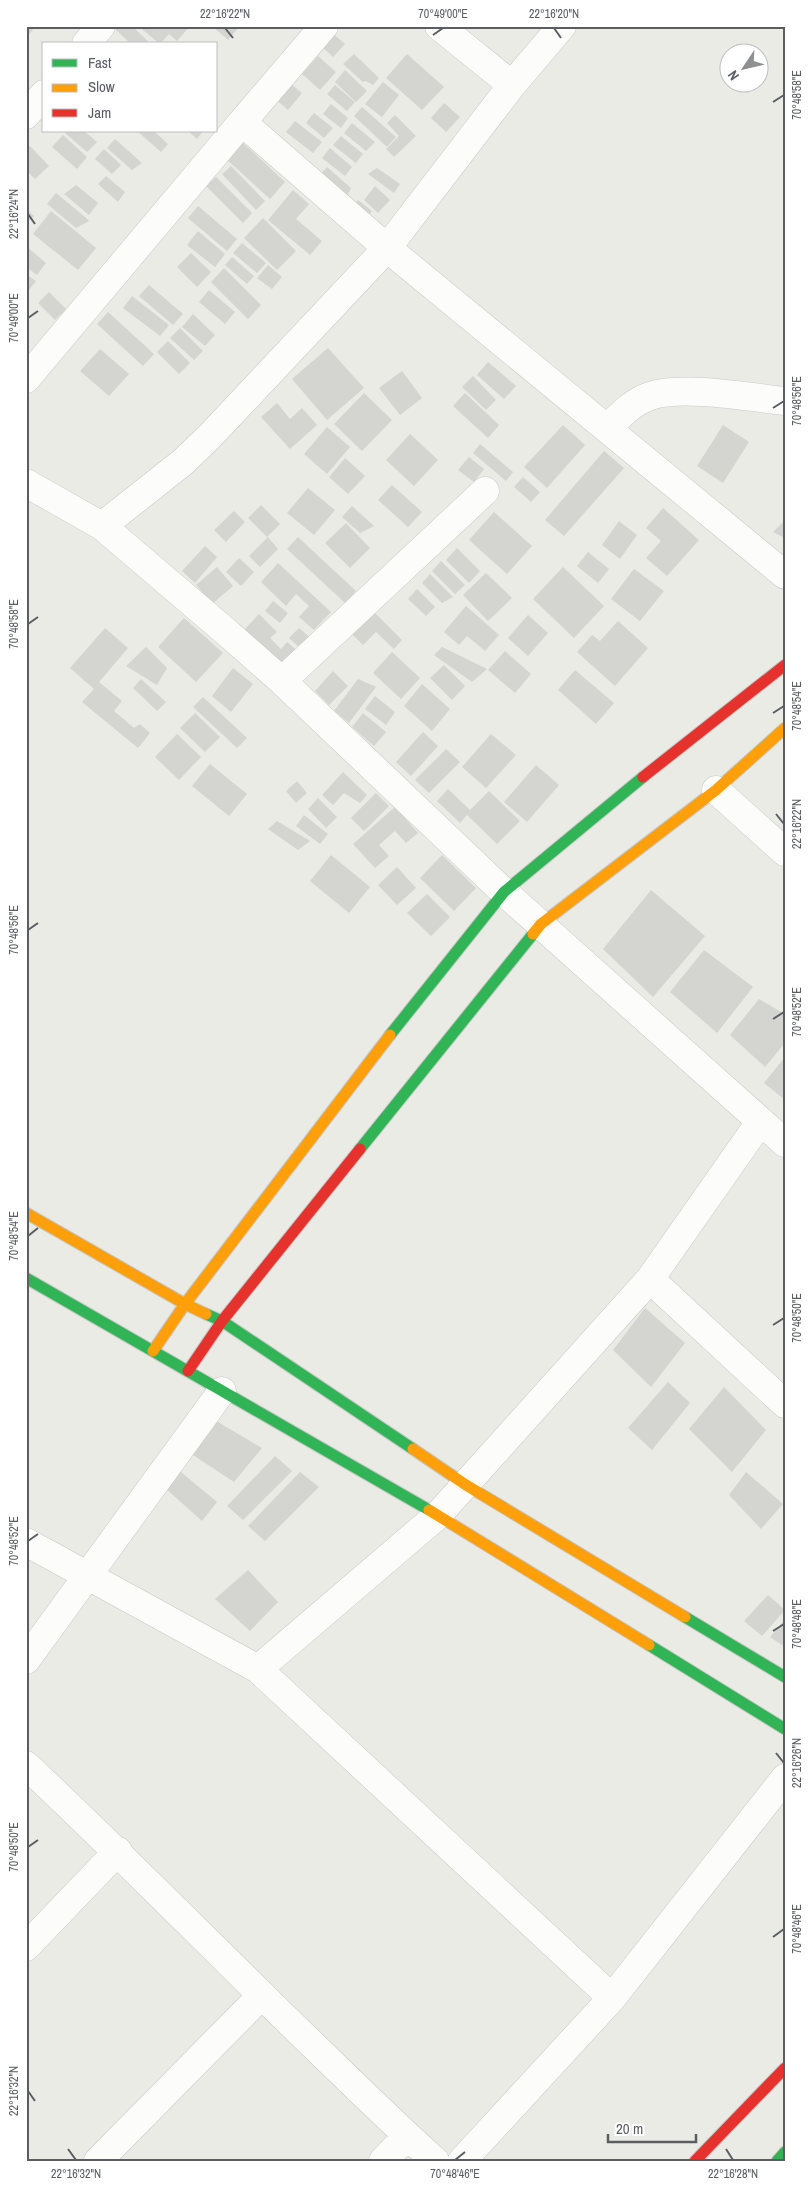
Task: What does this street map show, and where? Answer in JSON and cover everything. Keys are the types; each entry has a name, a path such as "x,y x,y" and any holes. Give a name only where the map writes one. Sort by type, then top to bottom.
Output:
{"street":[{"path":"88,42 101,26"},
{"path":"26,379 324,26"},
{"path":"439,26 512,85"},
{"path":"102,526 183,462 203,443 387,248 512,85 562,26"},
{"path":"26,115 42,96"},
{"path":"242,122 387,248 785,575"},
{"path":"608,428 628,408 650,396 674,390 785,401"},
{"path":"26,484 102,526 282,681 504,892 785,1144"},
{"path":"282,681 485,491"},
{"path":"153,1352 185,1304 424,991 504,892 607,806 785,665"},
{"path":"188,1371 222,1322 541,924 716,790 785,728"},
{"path":"716,790 785,852"},
{"path":"258,1669 438,1516 650,1279 760,1122"},
{"path":"26,1213 185,1304 222,1322 466,1485 785,1677"},
{"path":"26,1278 438,1516 785,1729"},
{"path":"650,1279 785,1404"},
{"path":"26,1660 222,1391"},
{"path":"26,1542 258,1669 612,1998"},
{"path":"26,1765 118,1851 407,2136 436,2161"},
{"path":"462,2161 612,1998 785,1778"},
{"path":"26,1947 118,1851"},
{"path":"98,2161 262,1995"},
{"path":"695,2161 785,2068"},
{"path":"383,2161 407,2136"},
{"path":"777,2161 785,2152"}],"building":[{"path":"26,26 33,30 26,37"},
{"path":"112,26 132,26 149,42 129,42"},
{"path":"138,26 190,26 177,41 169,34 162,42 158,42"},
{"path":"212,26 240,26 228,40"},
{"path":"330,31 345,44 333,57 319,44"},
{"path":"354,54 379,78 373,85 366,81 363,82 343,64"},
{"path":"407,54 444,87 422,110 386,78"},
{"path":"318,56 336,72 320,90 302,74"},
{"path":"345,70 367,91 356,102 335,82"},
{"path":"287,81 302,93 288,110 273,97"},
{"path":"383,82 399,95 382,117 365,104"},
{"path":"335,85 355,102 347,111 327,94"},
{"path":"444,103 460,117 446,132 431,118"},
{"path":"331,104 348,118 341,128 323,114"},
{"path":"362,107 396,137 387,147 354,116"},
{"path":"314,113 333,128 324,138 306,123"},
{"path":"395,115 416,136 394,157 386,149 399,136 387,123"},
{"path":"295,121 322,142 313,153 286,132"},
{"path":"352,123 375,142 366,151 344,133"},
{"path":"85,132 97,142 87,152 65,133"},
{"path":"138,132 155,132 168,144 161,152"},
{"path":"189,132 202,132 197,139"},
{"path":"63,135 87,157 77,169 52,147"},
{"path":"341,136 363,154 356,163 333,145"},
{"path":"115,139 142,163 132,170 107,148"},
{"path":"241,141 285,182 270,199 225,158"},
{"path":"30,146 49,166 35,179 26,170 26,150"},
{"path":"330,148 352,167 345,176 322,158"},
{"path":"104,149 121,165 112,174 95,159"},
{"path":"231,166 265,201 256,210 222,174"},
{"path":"327,167 351,188 345,200 319,176"},
{"path":"377,168 400,184 394,193 368,174"},
{"path":"106,176 125,192 118,202 98,184"},
{"path":"216,177 252,213 243,223 206,186"},
{"path":"76,185 98,203 89,215 64,194"},
{"path":"375,186 390,200 378,213 364,200"},
{"path":"293,190 309,204 296,219 322,241 310,255 268,220"},
{"path":"56,193 89,221 76,228 47,204"},
{"path":"358,200 372,211 364,222 350,210"},
{"path":"198,206 237,239 227,251 188,218"},
{"path":"26,209 34,216 26,224"},
{"path":"51,211 96,248 78,270 33,234"},
{"path":"263,218 296,251 277,270 244,238"},
{"path":"198,231 225,254 215,267 187,245"},
{"path":"242,243 266,263 257,273 233,253"},
{"path":"26,246 46,263 37,275 26,267"},
{"path":"191,253 211,272 197,287 177,267"},
{"path":"232,257 254,276 247,284 225,265"},
{"path":"268,265 282,277 272,289 257,278"},
{"path":"224,268 261,305 248,319 211,282"},
{"path":"26,274 36,281 29,290 26,289"},
{"path":"149,285 183,314 173,325 139,296"},
{"path":"209,290 235,312 225,324 199,302"},
{"path":"49,292 66,309 55,320 38,303"},
{"path":"132,296 169,325 160,336 123,308"},
{"path":"108,312 154,354 143,366 97,324"},
{"path":"193,314 215,335 205,346 182,327"},
{"path":"180,328 203,351 194,360 170,338"},
{"path":"168,341 190,363 179,374 157,352"},
{"path":"328,348 364,388 327,420 292,379"},
{"path":"100,349 129,374 109,396 80,371"},
{"path":"488,362 516,386 504,399 477,375"},
{"path":"402,371 422,398 400,415 379,388"},
{"path":"473,376 496,400 486,410 462,387"},
{"path":"364,393 392,420 362,451 334,424"},
{"path":"465,393 499,425 488,438 453,406"},
{"path":"277,403 290,419 302,408 317,425 290,449 261,417"},
{"path":"563,425 585,445 547,488 524,467"},
{"path":"723,425 749,442 723,483 697,466"},
{"path":"327,427 350,447 327,474 304,454"},
{"path":"410,434 438,460 414,486 386,460"},
{"path":"480,444 513,472 506,481 473,453"},
{"path":"604,451 624,468 564,536 545,520"},
{"path":"469,457 484,469 474,482 458,470"},
{"path":"345,458 365,476 348,494 329,477"},
{"path":"523,477 540,492 531,502 514,487"},
{"path":"392,485 422,512 408,527 378,500"},
{"path":"308,488 335,510 314,535 287,513"},
{"path":"261,505 280,524 267,537 248,518"},
{"path":"352,506 374,526 360,533 342,517"},
{"path":"663,508 699,540 667,576 646,558 661,541 646,528"},
{"path":"234,511 245,522 226,542 214,530"},
{"path":"494,512 532,546 507,574 469,540"},
{"path":"785,520 785,538 773,532"},
{"path":"619,521 637,535 620,559 602,545"},
{"path":"346,523 370,548 350,568 325,543"},
{"path":"268,537 278,549 260,567 249,556"},
{"path":"298,537 356,591 345,603 287,549"},
{"path":"205,546 217,557 195,583 182,571"},
{"path":"457,548 480,571 469,583 446,560"},
{"path":"588,552 609,569 598,583 577,566"},
{"path":"239,558 254,572 241,586 226,572"},
{"path":"441,561 465,585 455,594 432,571"},
{"path":"278,563 331,612 314,630 299,617 309,606 296,594 286,606 261,582"},
{"path":"217,567 233,586 212,604 196,585"},
{"path":"563,567 604,606 574,638 533,599"},
{"path":"634,569 664,591 640,621 611,599"},
{"path":"486,573 512,598 488,621 463,595"},
{"path":"430,574 453,597 442,603 422,583"},
{"path":"417,589 435,607 426,616 408,599"},
{"path":"273,601 288,613 280,623 265,611"},
{"path":"466,606 499,635 485,651 467,636 459,645 444,632"},
{"path":"371,609 402,640 394,649 376,632 363,645 349,631"},
{"path":"259,614 277,632 270,638 281,649 287,642 301,654 285,670 244,630"},
{"path":"528,615 548,633 528,656 508,638"},
{"path":"184,618 223,653 196,682 158,647"},
{"path":"618,621 648,648 615,686 577,652 592,635 600,641"},
{"path":"105,628 128,648 99,682 122,701 114,711 134,728 140,724 150,733 138,748 82,702 94,689 70,668"},
{"path":"299,628 313,640 300,648 289,638"},
{"path":"146,647 167,668 157,685 126,666"},
{"path":"442,647 487,669 472,682 434,655"},
{"path":"505,651 531,674 515,693 488,670"},
{"path":"392,652 420,678 401,699 373,673"},
{"path":"444,665 465,686 452,700 430,678"},
{"path":"233,668 253,684 231,712 212,696"},
{"path":"575,670 614,703 596,724 558,690"},
{"path":"333,671 348,686 329,705 315,691"},
{"path":"141,679 166,702 157,711 133,688"},
{"path":"358,679 376,687 349,723 334,711"},
{"path":"422,684 450,709 432,731 404,706"},
{"path":"375,696 395,712 386,725 365,709"},
{"path":"203,697 247,738 237,748 193,707"},
{"path":"195,713 220,737 205,752 180,728"},
{"path":"363,713 386,732 374,746 352,727"},
{"path":"423,732 438,746 411,776 396,762"},
{"path":"177,734 201,757 179,780 155,757"},
{"path":"491,734 516,755 486,788 462,767"},
{"path":"446,749 460,762 429,793 415,780"},
{"path":"210,764 247,794 229,816 192,786"},
{"path":"536,765 559,785 527,822 504,802"},
{"path":"343,772 367,795 360,803 344,793 333,805 322,795"},
{"path":"297,781 307,793 296,803 286,791"},
{"path":"448,789 470,810 489,791 520,821 497,844 467,815 460,823 437,801"},
{"path":"376,793 389,806 364,831 351,818"},
{"path":"318,798 337,817 326,828 308,809"},
{"path":"395,807 418,833 406,843 395,831 379,845 389,856 375,868 353,844"},
{"path":"304,815 328,834 320,844 296,826"},
{"path":"277,821 310,841 298,850 268,829"},
{"path":"331,855 370,887 349,913 310,881"},
{"path":"442,855 476,888 454,911 420,878"},
{"path":"397,867 416,888 397,905 378,885"},
{"path":"651,890 705,936 653,997 603,949"},
{"path":"427,894 450,917 431,936 407,913"},
{"path":"704,950 753,987 717,1033 670,992"},
{"path":"759,999 785,1014 785,1043 765,1067 730,1035"},
{"path":"785,1057 785,1100 764,1083"},
{"path":"645,1308 685,1343 651,1387 613,1350"},
{"path":"668,1382 690,1403 652,1450 628,1428"},
{"path":"724,1387 766,1430 732,1472 689,1429"},
{"path":"213,1419 262,1448 234,1482 190,1453"},
{"path":"275,1456 292,1471 243,1520 227,1506"},
{"path":"181,1472 217,1502 202,1521 164,1487"},
{"path":"300,1472 319,1487 265,1541 248,1526"},
{"path":"746,1472 783,1504 761,1529 729,1495"},
{"path":"248,1570 278,1602 250,1631 215,1599"},
{"path":"768,1595 785,1610 762,1636 744,1621"},
{"path":"785,1619 785,1647 770,1637"}],"traffic: fast":[{"path":"390,1035 504,892 643,777"},
{"path":"360,1149 533,934"},
{"path":"26,1278 429,1510"},
{"path":"206,1314 222,1321 413,1449"},
{"path":"685,1617 785,1677"},
{"path":"649,1645 785,1729"},
{"path":"777,2161 785,2152"}],"traffic: slow":[{"path":"533,934 541,924 716,790 785,728"},
{"path":"153,1351 185,1304 390,1035"},
{"path":"26,1213 185,1304 206,1314"},
{"path":"413,1449 466,1485 685,1617"},
{"path":"429,1510 649,1645"}],"traffic: jam":[{"path":"643,777 785,665"},
{"path":"188,1371 222,1321 360,1149"},
{"path":"695,2161 785,2068"}]}
